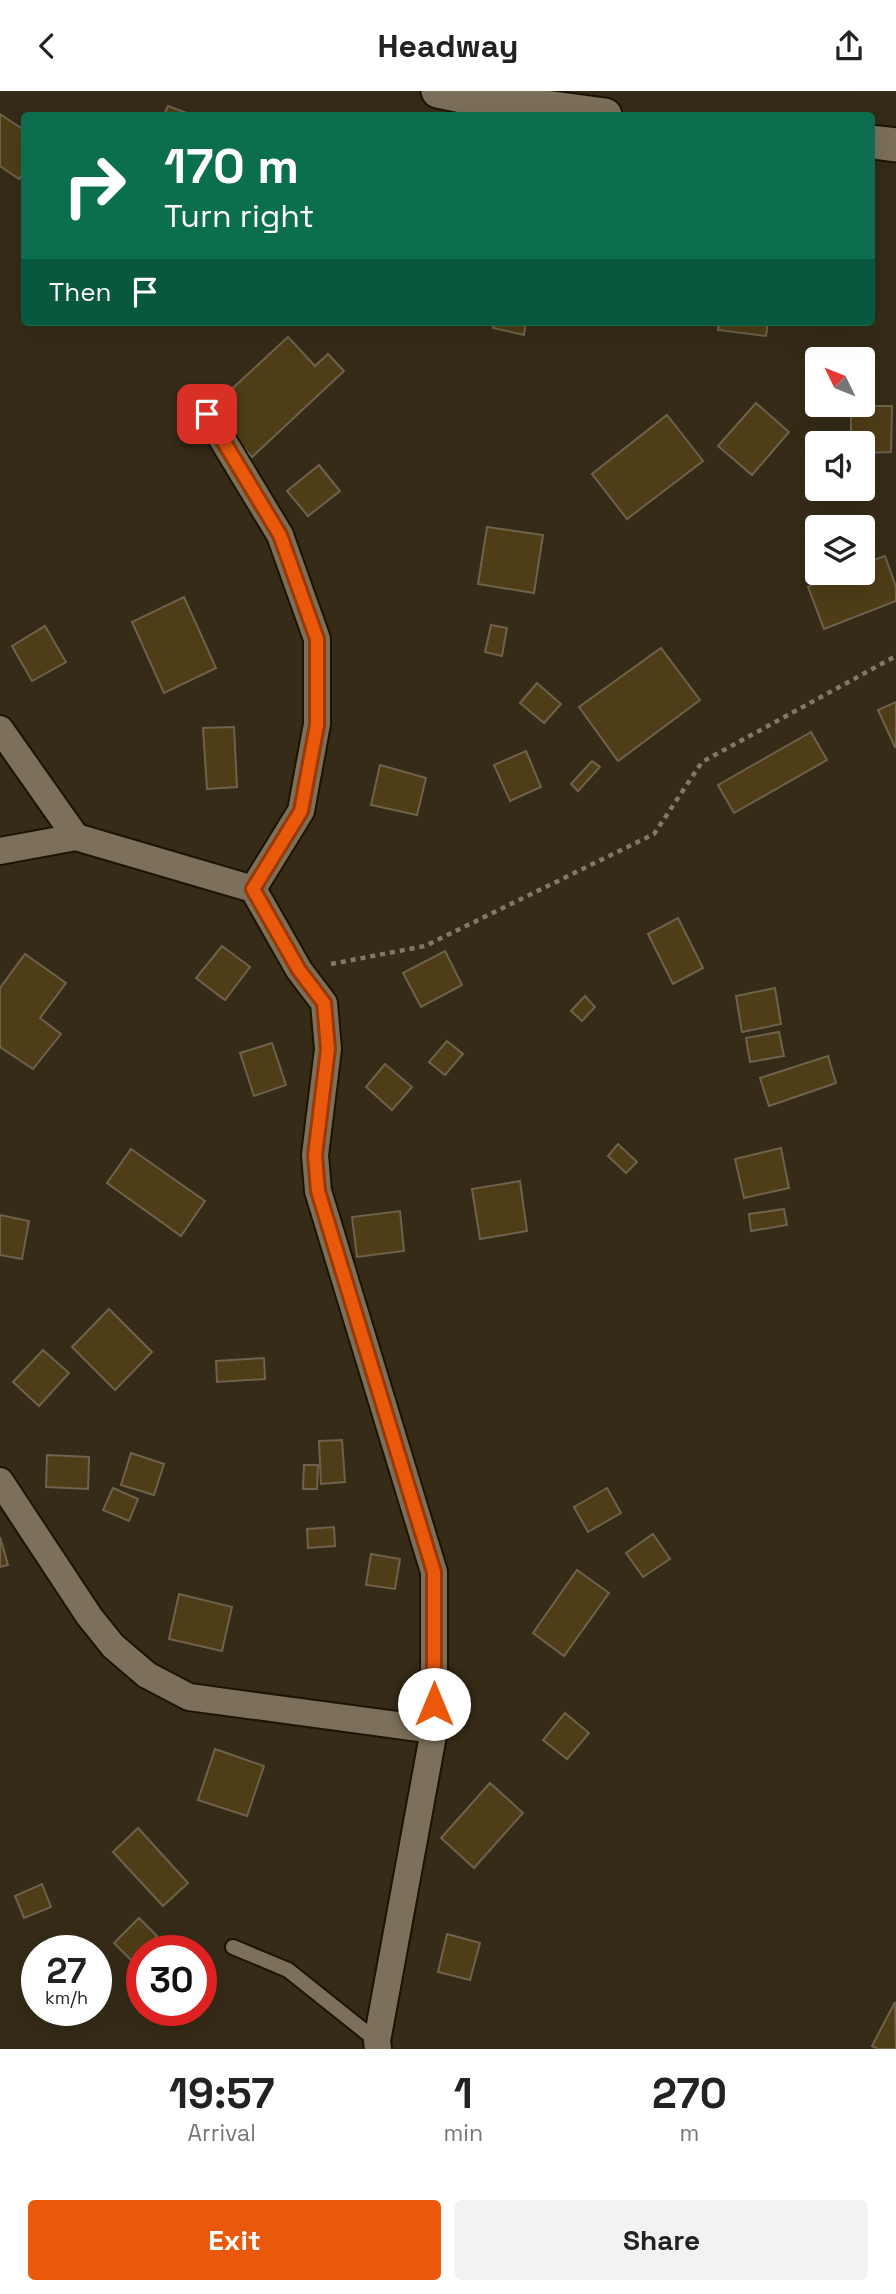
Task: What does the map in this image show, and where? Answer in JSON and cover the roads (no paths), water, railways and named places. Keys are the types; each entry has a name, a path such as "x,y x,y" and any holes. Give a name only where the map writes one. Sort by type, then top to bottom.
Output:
{"street":[{"path":"438,91 582,112"},
{"path":"875,142 896,145"},
{"path":"207,414 280,535 317,639 317,725 301,811 253,889"},
{"path":"0,729 76,838"},
{"path":"0,851 76,838 253,889 299,970 324,1003 328,1049 315,1155 318,1191 434,1572 434,1730 378,2045"},
{"path":"0,1481 89,1616 113,1646 147,1675 189,1697 434,1730"}],"lane":[{"path":"233,1947 288,1970 378,2045"}]}
